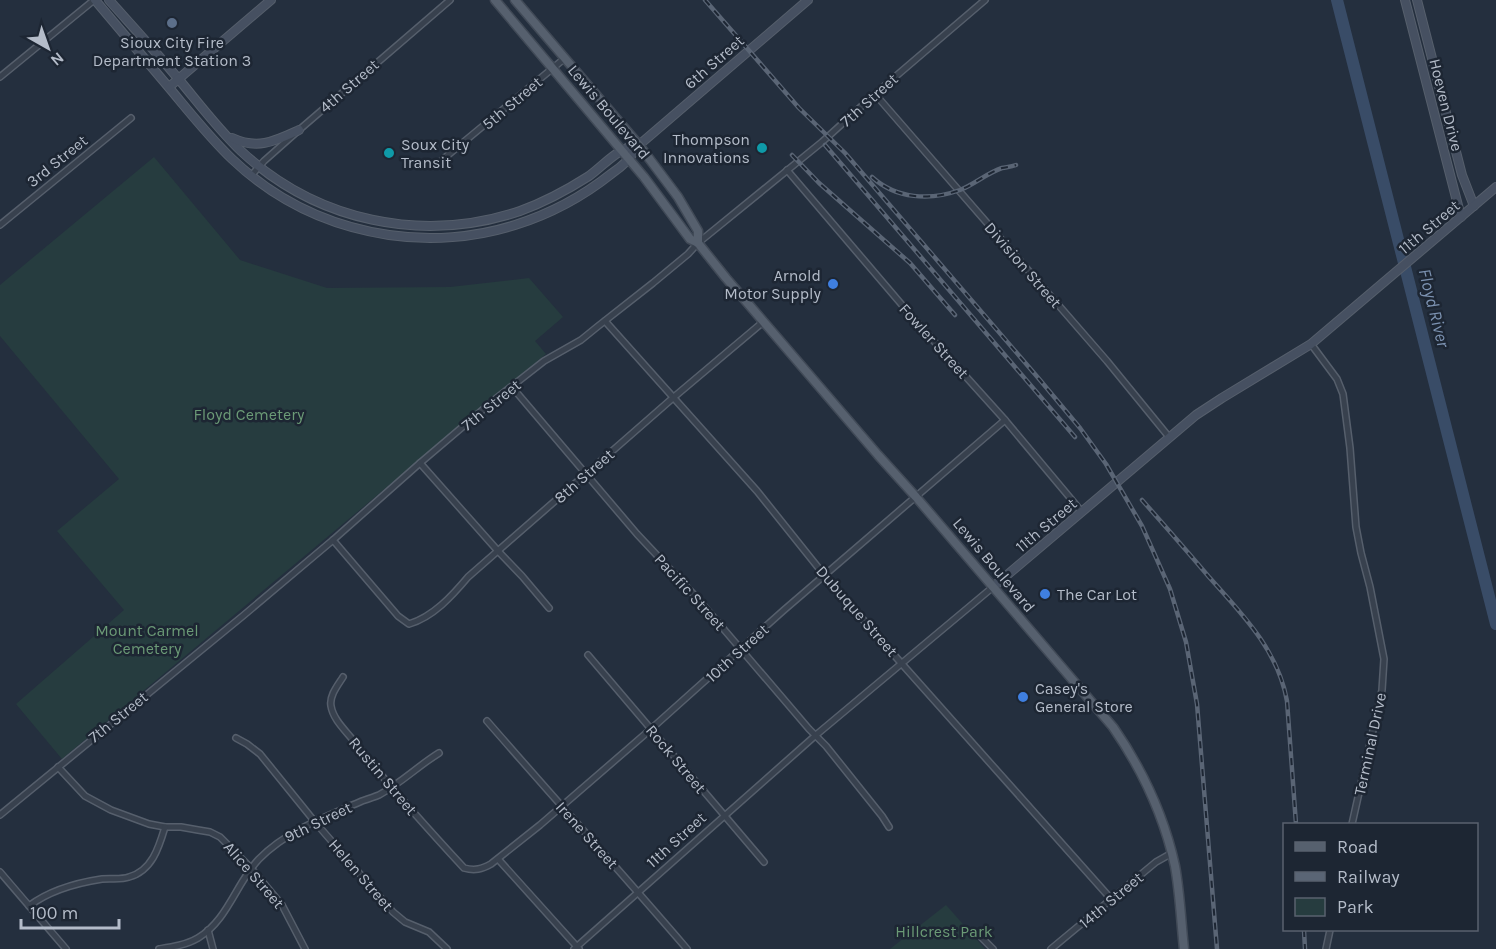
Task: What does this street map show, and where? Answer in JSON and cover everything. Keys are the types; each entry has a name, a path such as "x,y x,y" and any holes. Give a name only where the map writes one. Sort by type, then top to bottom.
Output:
{"main road":[{"name":"6th Street","path":"95,0 224,151 268,189 289,202 334,222 389,235 442,238 510,227 556,209 581,196 629,159 639,145 808,0"},
{"path":"109,0 240,150 296,191 333,209 354,216 426,226 492,219 548,200 591,175 622,150"},
{"path":"169,87 271,0"},
{"name":"Lewis Boulevard","path":"495,0 622,150 690,239 698,243 763,322 1113,727 1128,749 1153,796 1164,826 1172,853 1184,949"},
{"name":"Lewis Boulevard","path":"515,0 639,145 678,197 698,231 698,243"},
{"name":"Hoeven Drive","path":"1405,0 1461,217"},
{"name":"Hoeven Drive","path":"1417,0 1462,175 1474,206"},
{"path":"226,135 248,144 260,144 272,142 298,130"},
{"name":"6th Street","path":"622,150 639,145"},
{"name":"11th Street","path":"993,587 1196,415 1311,344 1496,187"}],"street":[{"path":"0,77 95,0"},
{"name":"4th Street","path":"251,176 298,130 450,0"},
{"name":"7th Street","path":"0,815 333,540 420,463 512,387 544,361 581,340 688,254 698,243 822,142 985,0"},
{"name":"5th Street","path":"442,160 565,58"},
{"name":"Division Street","path":"875,94 1107,361 1169,437"},
{"name":"3rd Street","path":"0,225 131,118"},
{"name":"Fowler Street","path":"787,170 1082,512"},
{"name":"Dubuque Street","path":"605,321 757,491 825,576 902,664 1112,900"},
{"name":"8th Street","path":"333,540 398,616 409,624 419,621 763,322"},
{"name":"Terminal Drive","path":"1311,344 1337,379 1343,393 1356,527 1384,663 1382,690 1352,823"},
{"name":"Pacific Street","path":"512,387 637,534 826,746 889,827"},
{"name":"10th Street","path":"462,866 472,870 482,869 498,859 651,729 784,610 1005,420"},
{"path":"420,463 549,608"},
{"name":"11th Street","path":"577,948 816,735 993,587"},
{"name":"Rock Street","path":"588,655 764,862"},
{"name":"Rustin Street","path":"343,677 330,702 335,716 392,787 462,866"},
{"name":"Irene Street","path":"487,721 687,949"},
{"name":"Helen Street","path":"236,738 260,754 393,912 405,922 429,932 443,948"},
{"name":"9th Street","path":"159,949 187,943 199,938 208,930 219,920 251,868 278,842 298,829 376,796 439,753"},
{"name":"Alice Street","path":"58,767 76,787 95,802 111,810 149,824 210,832 220,837 251,868 282,905 305,949"},
{"path":"29,906 47,894 64,888 102,879 127,878 137,874 155,856 165,827"},
{"name":"14th Street","path":"1051,949 1156,862 1172,853"},
{"path":"498,859 577,948"},
{"path":"0,872 66,949"},
{"path":"208,930 213,949"},
{"path":"1326,949 1330,931"},
{"path":"982,938 993,949"}],"green space":[{"name":"Floyd Cemetery","path":"154,157 240,260 327,288 450,287 529,278 563,317 535,341 546,354 62,759 16,704 124,610 57,531 119,479 0,336 0,285"},
{"name":"Hillcrest Park","path":"946,905 985,949 890,949"}],"waterway":[{"name":"Floyd River","path":"1337,0 1496,624"}],"railway":[{"path":"705,0 799,108 845,153 1080,428 1106,464 1142,526 1170,589 1186,642 1197,704 1217,949"},
{"path":"825,145 1075,437"},
{"path":"792,155 819,183 910,263 955,315"},
{"path":"872,177 902,194 925,197 949,194 997,170 1016,165"},
{"path":"1142,500 1246,619 1276,665 1287,701 1296,823"},
{"path":"1304,931 1305,949"}],"place":[{"name":"Sioux City Fire Department Station 3","path":"172,23"},
{"name":"Thompson Innovations","path":"762,148"},
{"name":"Soux City Transit","path":"389,153"},
{"name":"Arnold Motor Supply","path":"833,284"},
{"name":"The Car Lot","path":"1045,594"},
{"name":"Casey's General Store","path":"1023,697"}],"park label":[{"name":"Mount Carmel Cemetery","path":"147,639"}]}
